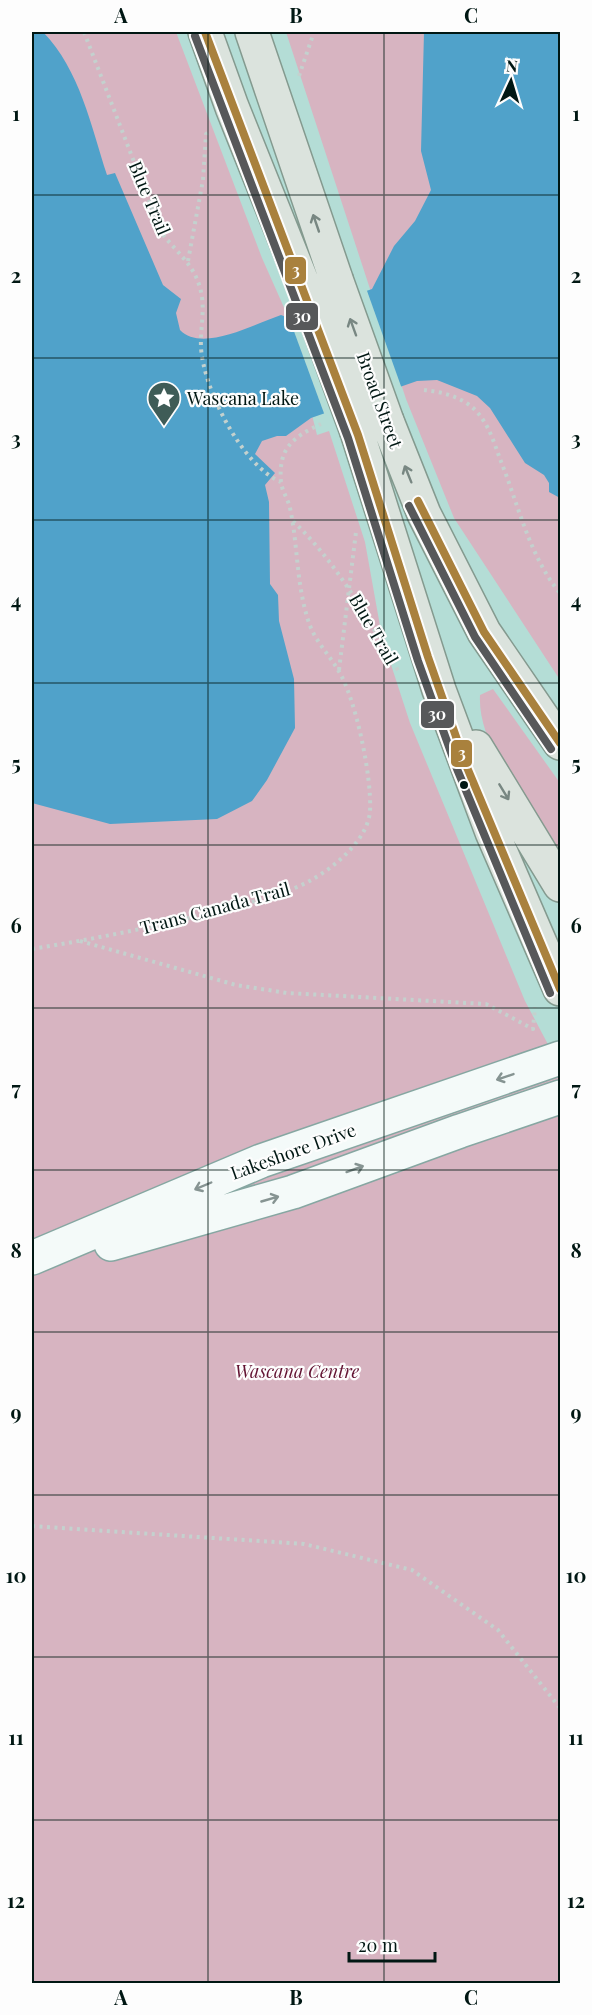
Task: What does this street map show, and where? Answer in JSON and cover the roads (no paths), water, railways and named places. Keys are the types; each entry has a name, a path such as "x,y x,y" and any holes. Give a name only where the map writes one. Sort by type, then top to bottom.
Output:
{"main road":[{"name":"Broad Street","path":"205,32 232,107 305,289 357,432 439,690 492,832 561,989"},
{"name":"Broad Street","path":"252,32 336,279 387,421 424,514 484,632 561,743"},
{"path":"439,690 561,885"}],"street":[{"name":"Lakeshore Drive","path":"32,1258 261,1161 561,1058"},
{"name":"Lakeshore Drive","path":"32,1266 300,1190 460,1131 561,1097"}],"water":[{"name":"Wascana Lake","path":"32,32 43,32 66,63 83,99 107,175 115,173 163,285 181,299 176,313 180,330 201,339 215,338 243,330 281,315 289,318 372,289 394,246 415,221 431,190 421,151 424,32 560,32 560,498 549,492 549,483 544,475 525,463 490,408 477,396 437,380 417,381 311,418 286,436 277,436 262,441 255,454 275,473 265,485 269,502 270,584 278,595 279,621 294,679 295,728 267,780 252,801 217,819 110,824 32,803"}],"place":[{"name":"Wascana Lake","path":"164,427"}],"park label":[{"name":"Wascana Centre","path":"297,1371"}]}
